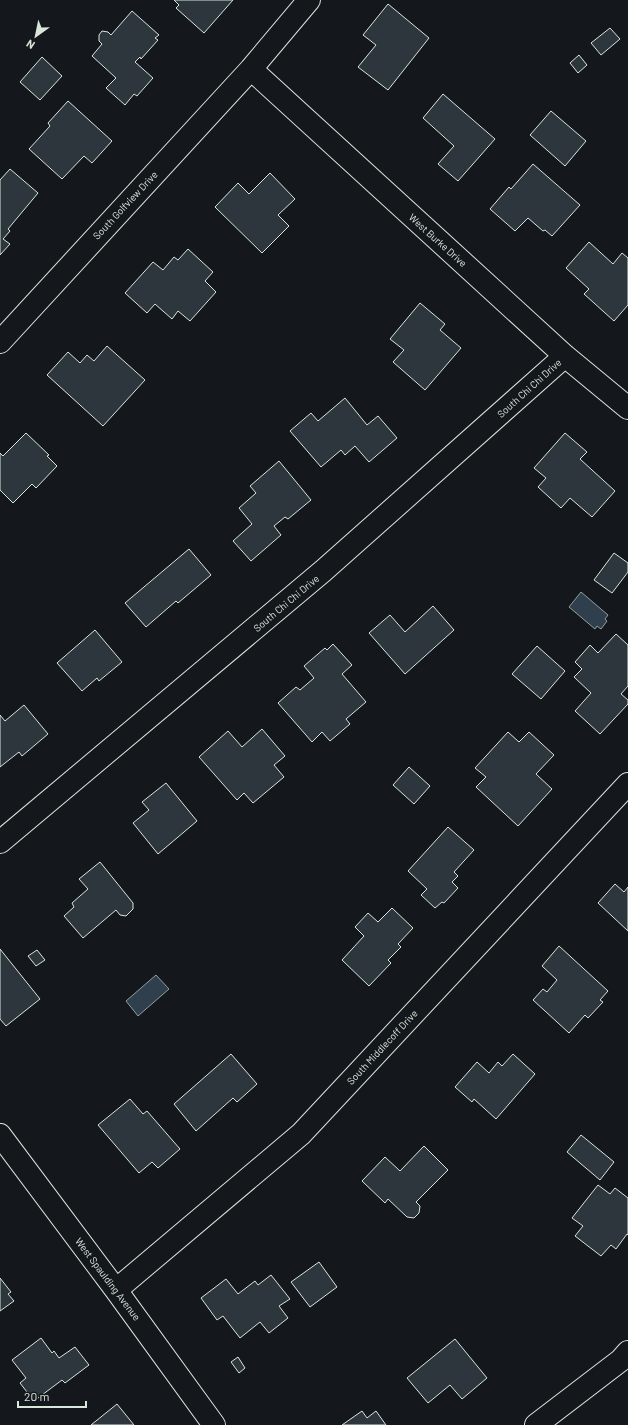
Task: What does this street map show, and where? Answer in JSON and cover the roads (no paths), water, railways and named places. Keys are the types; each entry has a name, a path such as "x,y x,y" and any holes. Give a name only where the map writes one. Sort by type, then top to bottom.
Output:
{"street":[{"name":"South Golfview Drive","path":"0,342 251,68 309,0"},
{"name":"West Burke Drive","path":"251,68 565,356 628,408"},
{"name":"South Chi Chi Drive","path":"0,842 323,572 565,356"},
{"name":"South Middlecoff Drive","path":"116,1290 301,1134 628,784"},
{"name":"West Spaulding Avenue","path":"0,1135 116,1290 214,1425"},
{"path":"536,1425 626,1360"}],"water":[{"path":"581,592 608,615 605,619 607,621 601,629 597,626 595,629 569,607"},
{"path":"156,975 169,989 138,1016 126,1001"}]}
